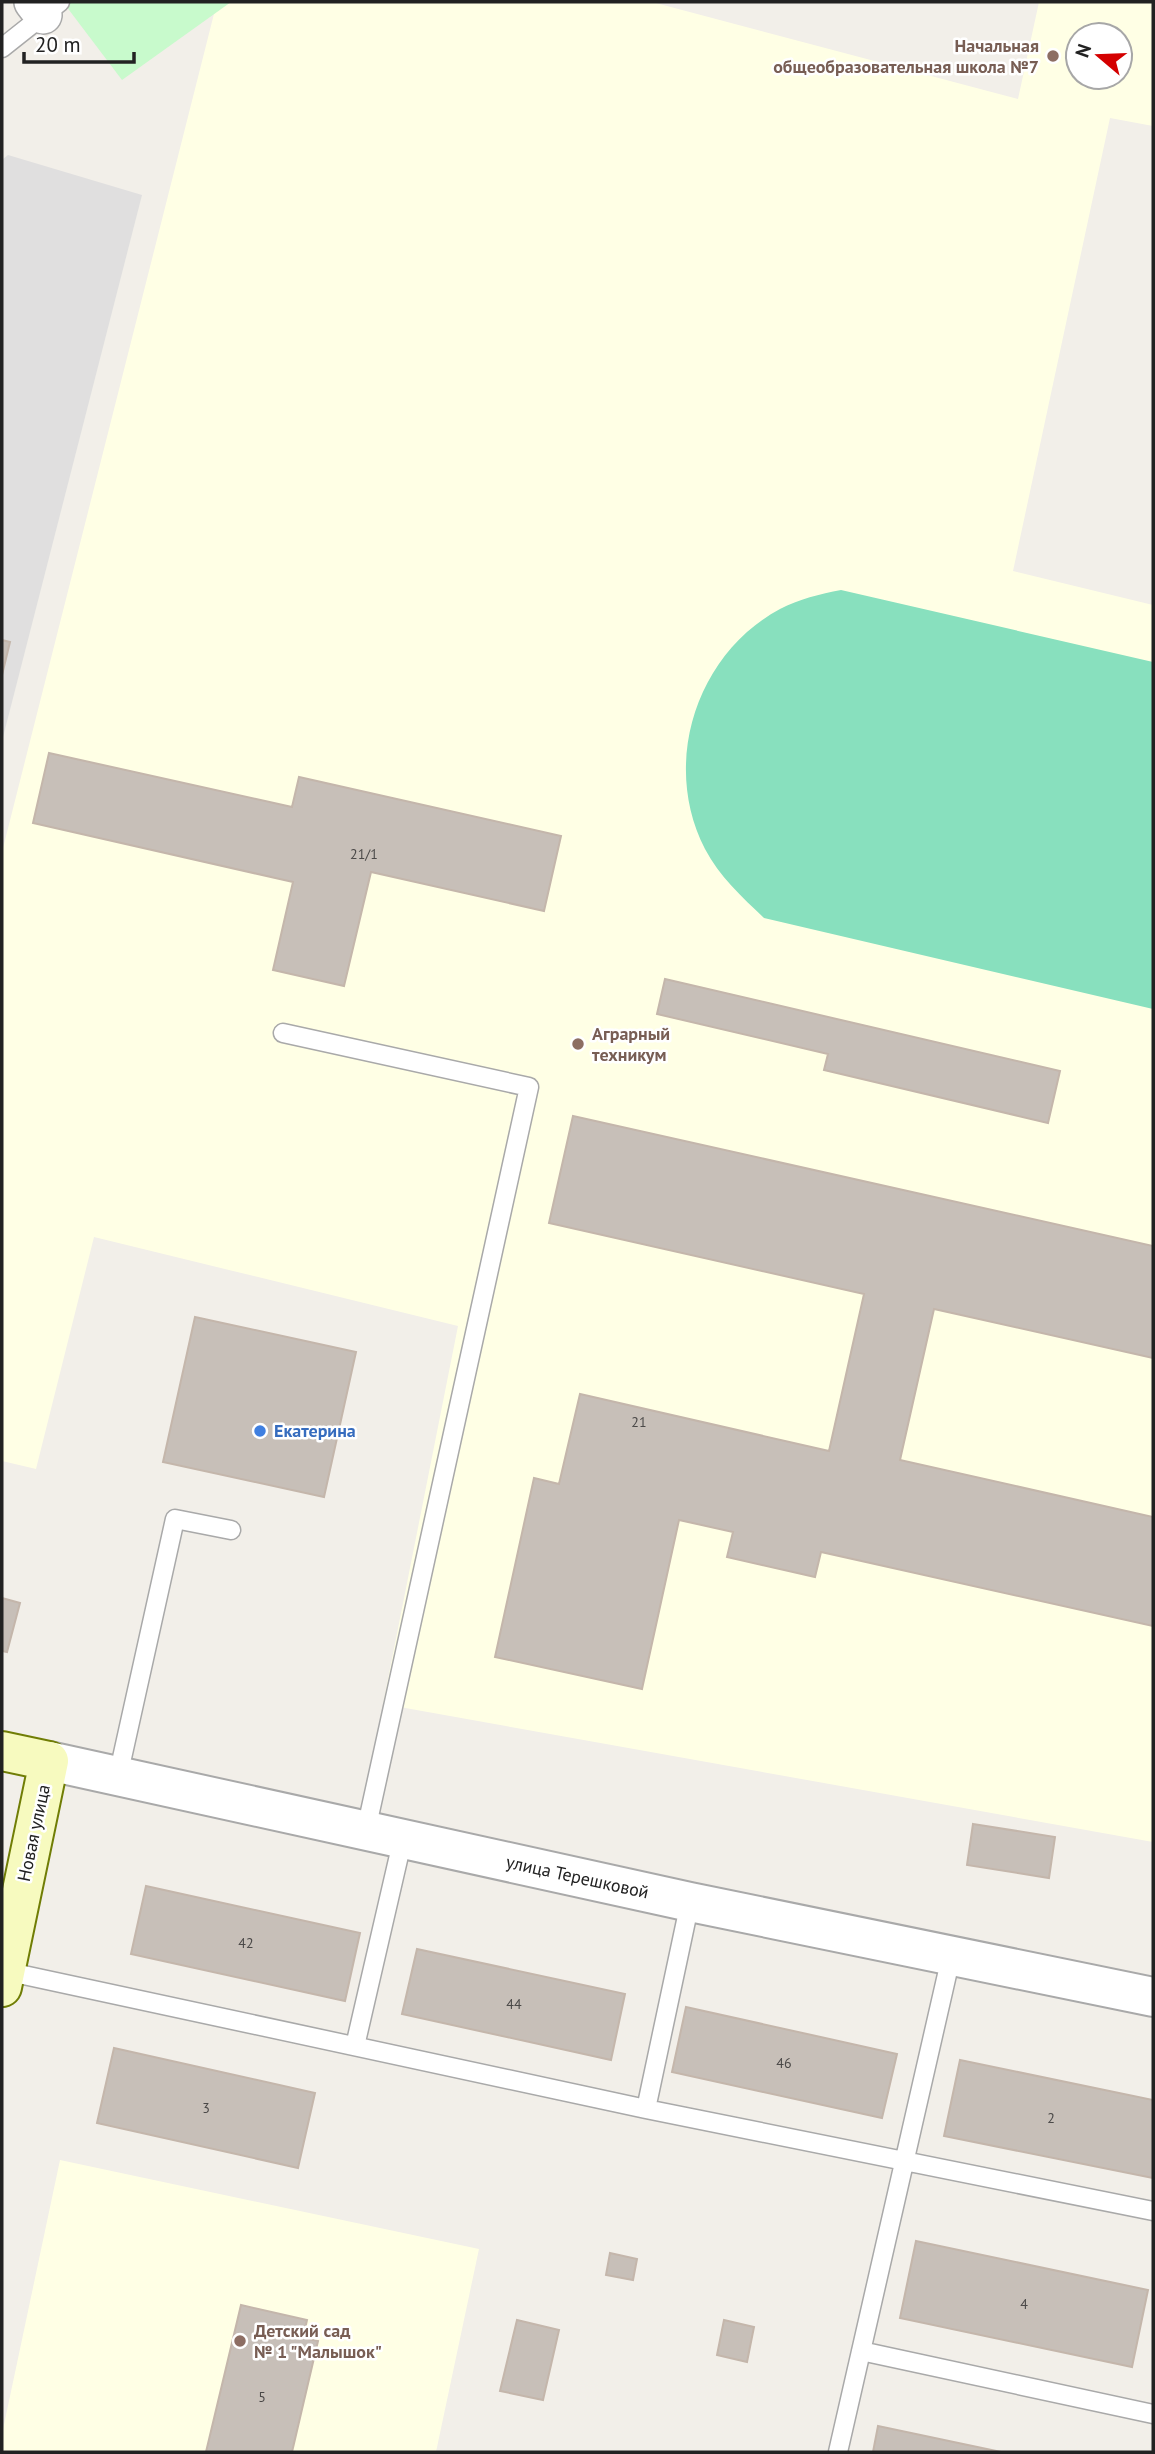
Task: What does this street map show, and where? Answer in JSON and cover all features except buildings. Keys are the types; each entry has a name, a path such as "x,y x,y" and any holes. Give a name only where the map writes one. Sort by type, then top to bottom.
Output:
{"main road":[{"name":"улица Терешковой","path":"2,1751 49,1761"},
{"name":"Новая улица","path":"4,1979 49,1761"}],"street":[{"name":"улица Терешковой","path":"49,1761 690,1902 1153,1997"}],"lane":[{"path":"2,48 45,6"},
{"path":"283,1033 528,1087 366,1830"},
{"path":"118,1776 175,1519 231,1530"},
{"path":"355,2046 403,1838"},
{"path":"646,2109 690,1902"},
{"path":"838,2452 951,1957"},
{"path":"4,1979 355,2046 904,2163 1153,2211"},
{"path":"861,2351 1153,2414"}],"shaded area":[{"name":"Аграрный техникум","path":"217,2 652,2 1018,99 1039,2 1153,2 1153,126 1110,118 1013,571 1153,605 1153,1842 383,1704 458,1326 94,1237 36,1469 2,1461 2,852"},
{"path":"8,155 142,195 2,741 2,160"},
{"name":"Детский сад № 1 \"Малышок\"","path":"60,2160 479,2249 436,2452 2,2452 2,2434"}],"green space":[{"path":"63,2 231,2 122,80"},
{"path":"841,590 1153,662 1153,1009 764,918 731,886 717,868 705,849 692,816 686,782 687,748 694,714 708,682 727,654 751,629 787,605"}],"place":[{"name":"Начальная общеобразовательная школа №7","path":"1053,56"},
{"name":"Аграрный техникум","path":"578,1044"},
{"name":"Екатерина","path":"260,1431"},
{"name":"Детский сад № 1 \"Малышок\"","path":"240,2341"}]}
